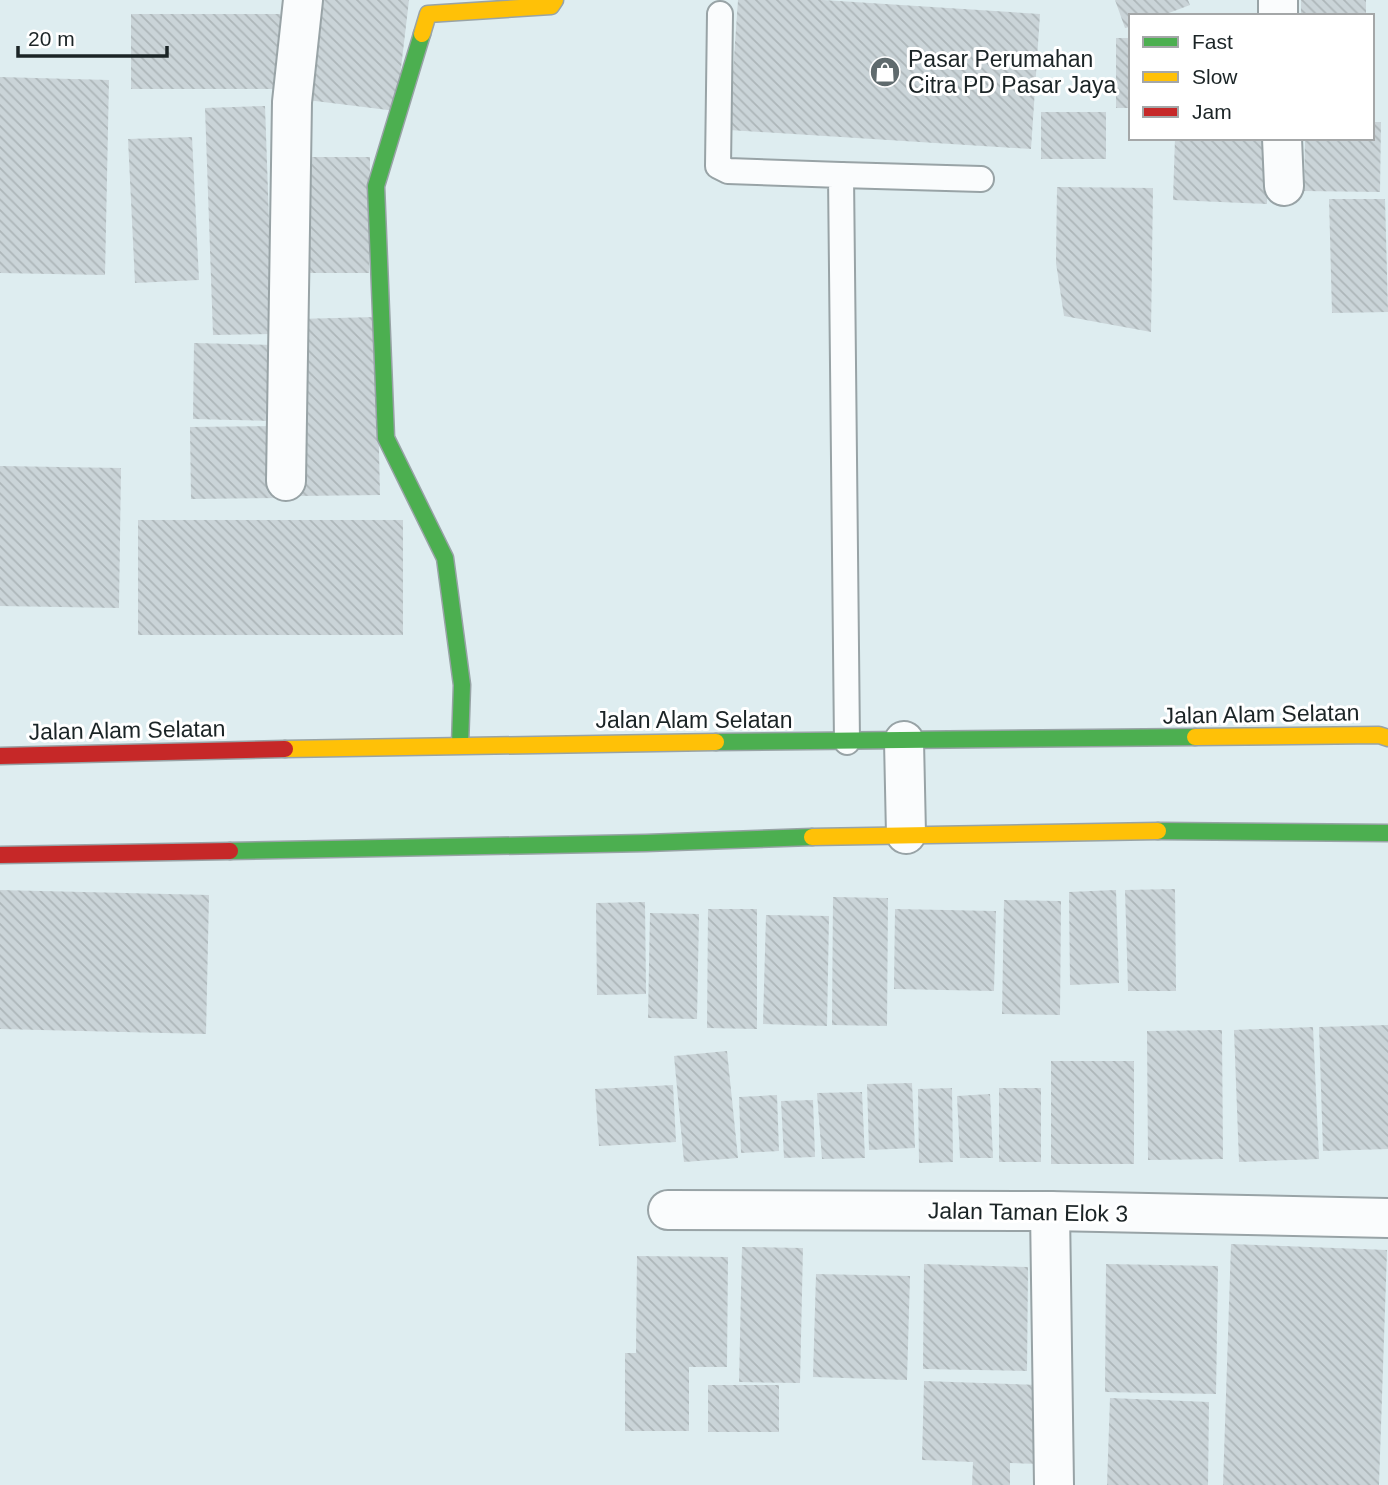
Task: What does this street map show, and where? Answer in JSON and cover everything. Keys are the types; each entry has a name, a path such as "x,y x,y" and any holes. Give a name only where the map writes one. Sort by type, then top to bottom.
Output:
{"street":[{"path":"286,481 292,102 303,0"},
{"path":"460,745 462,685 445,558 386,438 376,186 428,14 551,6 555,0"},
{"path":"1282,140 1284,186"},
{"name":"Jalan Alam Selatan","path":"0,756 460,745 1388,737"},
{"path":"904,741 906,834"},
{"path":"0,855 646,843 906,834 1200,831 1388,833"},
{"name":"Jalan Taman Elok 3","path":"668,1210 1050,1211 1388,1218"},
{"path":"1050,1211 1055,1485"}],"lane":[{"path":"720,14 718,166 728,171 981,179"},
{"path":"841,175 847,742"}],"building":[{"path":"319,0 409,0 396,111 307,100"},
{"name":"Pasar Perumahan Citra PD Pasar Jaya","path":"738,0 823,0 1040,14 1031,149 729,130"},
{"path":"1115,0 1188,0 1190,5 1166,14 1129,14 1129,27 1125,28"},
{"path":"1301,0 1366,0 1366,14 1301,14"},
{"path":"131,14 280,14 280,89 131,89"},
{"path":"1116,38 1129,38 1129,108 1116,108"},
{"path":"0,77 109,80 105,275 0,273"},
{"path":"265,106 273,334 213,335 205,108"},
{"path":"1041,112 1106,112 1106,159 1041,159"},
{"path":"1374,122 1381,122 1380,192 1304,191 1305,140 1374,140"},
{"path":"192,137 199,280 135,283 128,139"},
{"path":"1175,140 1269,140 1267,204 1173,200"},
{"path":"299,157 370,157 369,273 299,273"},
{"path":"1057,187 1153,188 1151,332 1064,316 1056,263"},
{"path":"1329,199 1385,199 1388,312 1332,313"},
{"path":"376,317 380,495 300,496 296,319"},
{"path":"194,343 276,345 274,421 193,419"},
{"path":"280,426 281,498 191,499 190,427"},
{"path":"0,466 121,468 119,608 0,606"},
{"path":"138,520 403,520 403,635 138,635"},
{"path":"1175,889 1176,991 1128,991 1125,890"},
{"path":"0,890 209,895 206,1034 0,1029"},
{"path":"1116,890 1119,983 1070,985 1069,892"},
{"path":"833,897 888,898 887,1026 832,1025"},
{"path":"1004,900 1061,901 1060,1015 1002,1014"},
{"path":"645,902 646,994 597,995 596,903"},
{"path":"708,909 757,909 757,1029 707,1028"},
{"path":"895,909 996,911 994,991 894,989"},
{"path":"650,913 699,914 697,1019 648,1018"},
{"path":"766,915 829,916 827,1026 763,1024"},
{"path":"1388,1025 1388,1149 1323,1151 1319,1027"},
{"path":"1313,1027 1319,1159 1239,1162 1234,1030"},
{"path":"1222,1030 1223,1159 1148,1160 1147,1031"},
{"path":"727,1051 738,1158 684,1162 674,1056"},
{"path":"1051,1061 1134,1061 1134,1164 1051,1164"},
{"path":"912,1083 915,1148 869,1150 867,1084"},
{"path":"673,1085 676,1142 599,1146 595,1089"},
{"path":"952,1088 953,1162 919,1163 918,1089"},
{"path":"999,1088 1041,1088 1041,1162 999,1162"},
{"path":"862,1092 865,1158 822,1159 817,1093"},
{"path":"990,1094 993,1158 960,1158 957,1096"},
{"path":"777,1095 779,1151 741,1153 739,1097"},
{"path":"813,1100 815,1157 784,1158 781,1101"},
{"path":"1231,1244 1387,1250 1379,1485 1223,1485"},
{"path":"742,1247 803,1248 800,1383 739,1382"},
{"path":"637,1256 728,1257 727,1367 689,1367 689,1431 625,1431 625,1353 636,1353"},
{"path":"924,1264 1028,1267 1027,1371 923,1369"},
{"path":"1106,1264 1218,1266 1216,1394 1105,1392"},
{"path":"816,1274 910,1276 907,1380 813,1377"},
{"path":"924,1381 1041,1385 1039,1464 1010,1463 1010,1485 972,1485 973,1462 922,1460"},
{"path":"708,1385 779,1385 779,1432 708,1432"},
{"path":"1110,1398 1209,1402 1208,1485 1107,1485"}],"traffic: fast":[{"path":"422,34 376,186 386,438 445,558 462,685 460,745"},
{"path":"716,742 1195,737"},
{"path":"1158,831 1388,833"},
{"path":"230,851 812,837"}],"traffic: slow":[{"path":"422,34 428,14 551,6 555,0"},
{"path":"1195,737 1379,735 1388,738"},
{"path":"285,749 716,742"},
{"path":"812,837 1158,831"}],"traffic: jam":[{"path":"0,756 285,749"},
{"path":"0,855 230,851"}],"place":[{"name":"Pasar Perumahan Citra PD Pasar Jaya","path":"885,72"}]}
